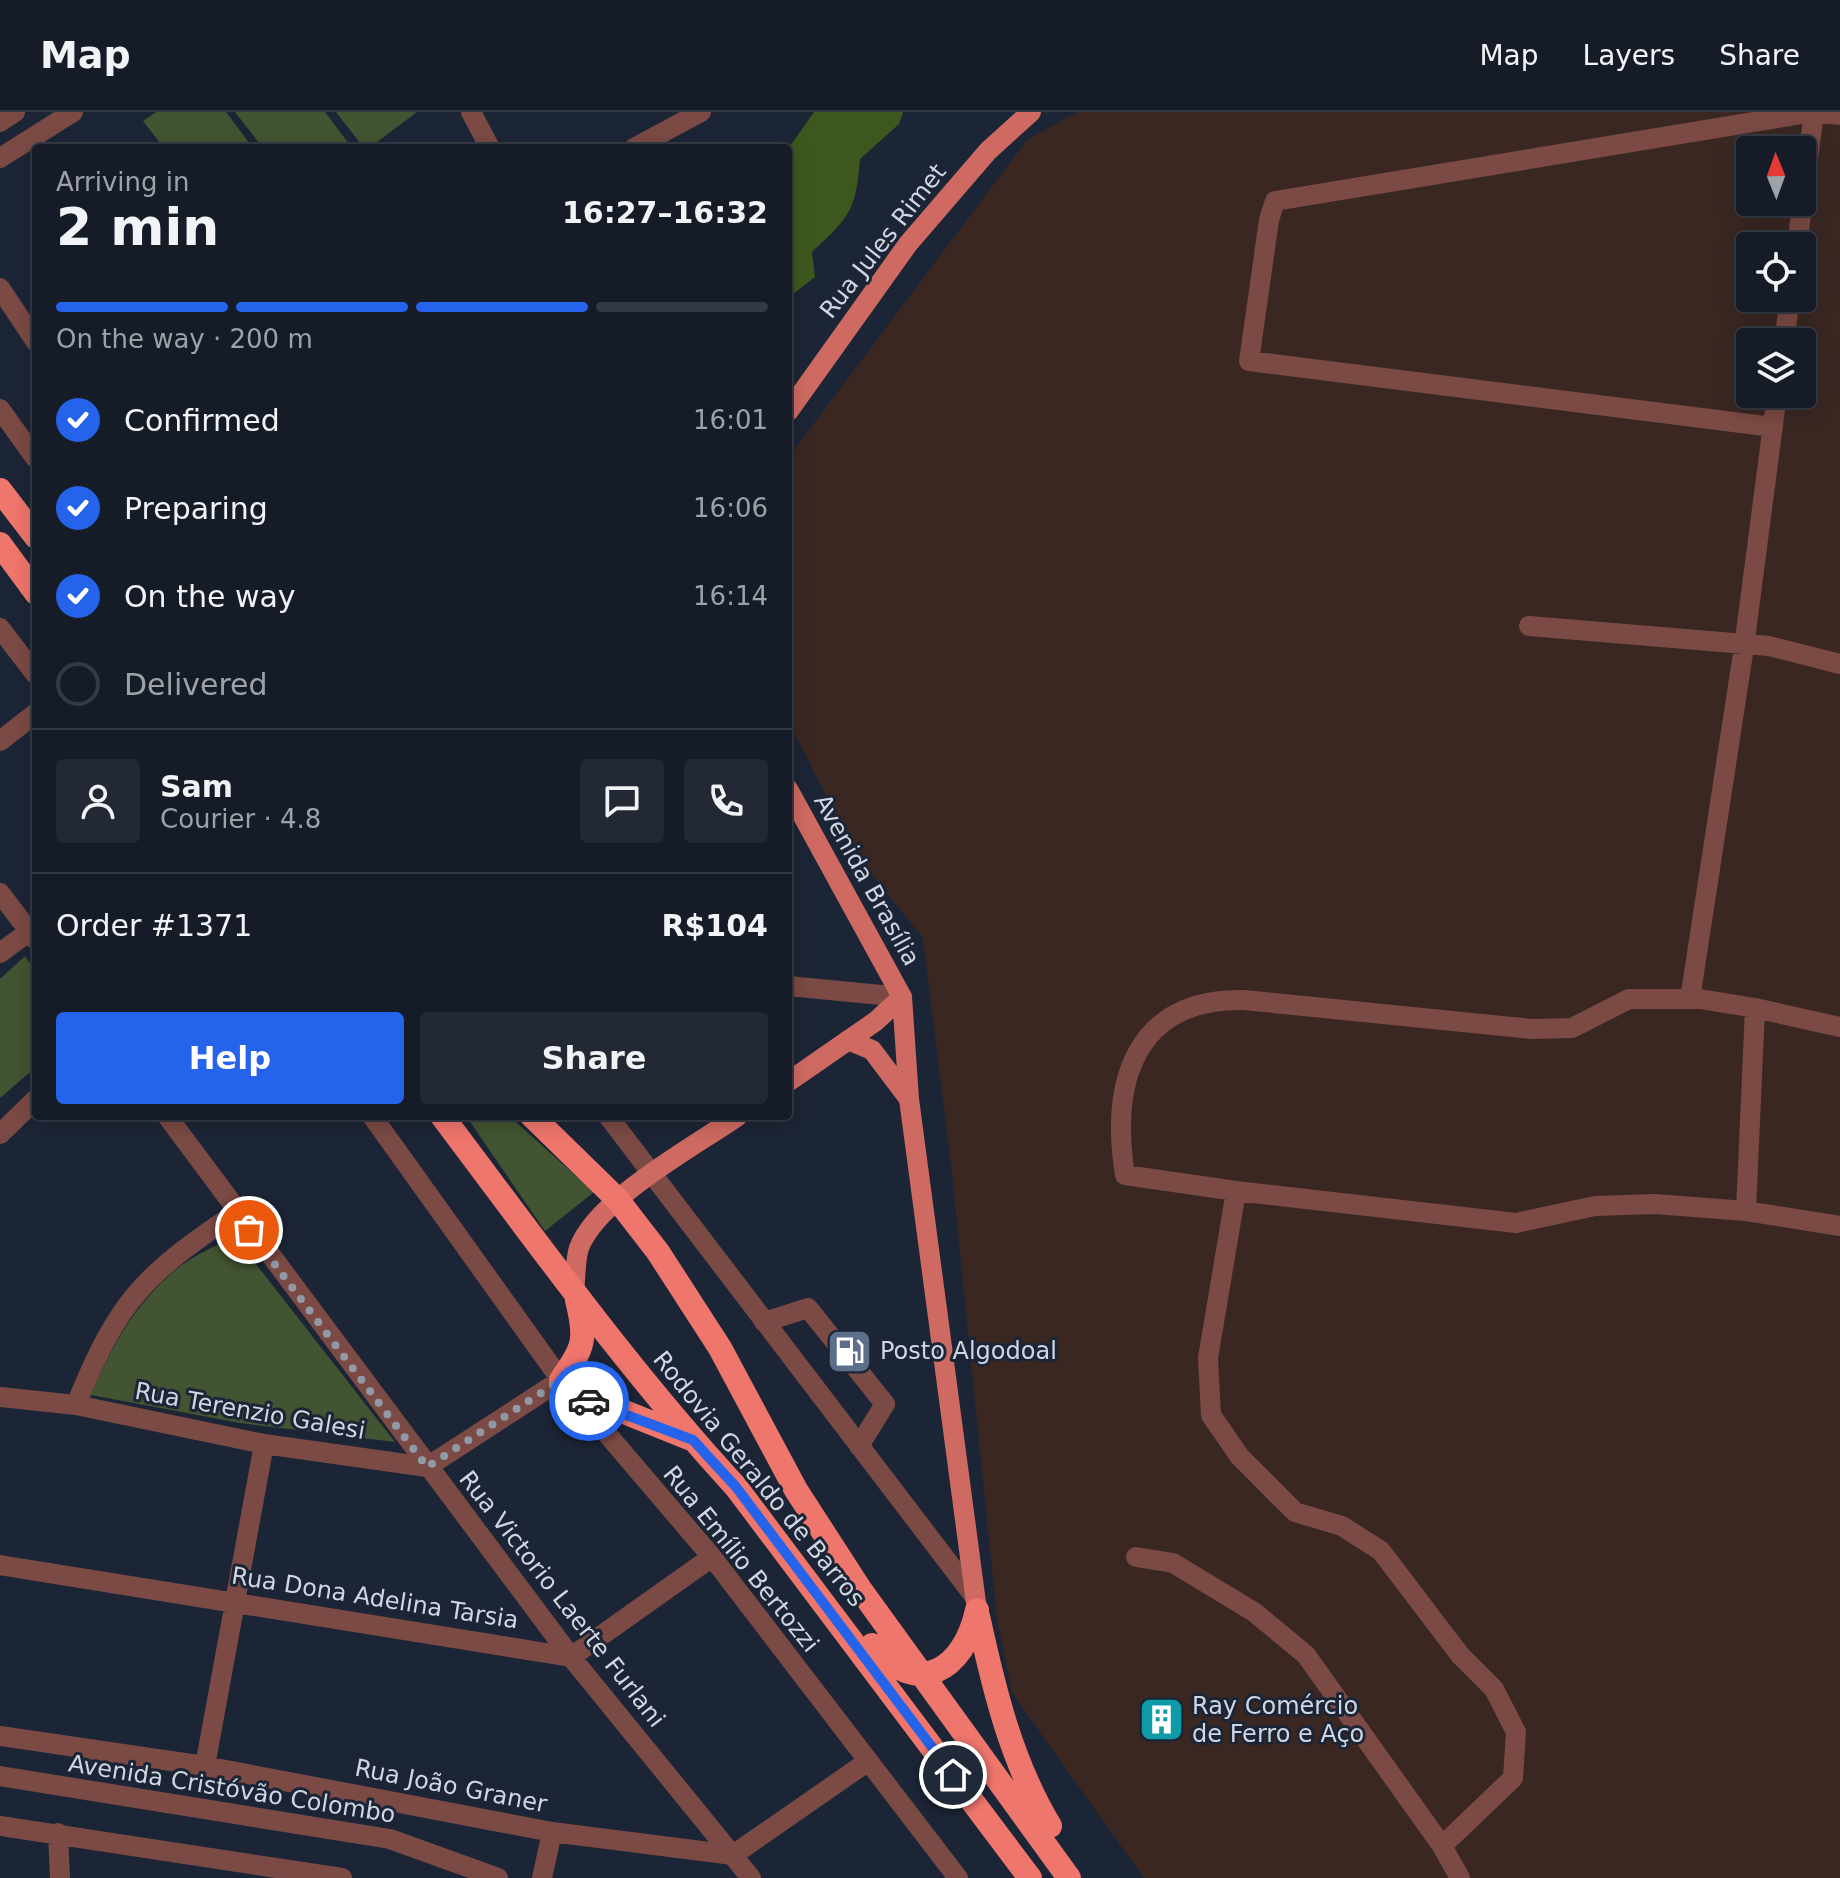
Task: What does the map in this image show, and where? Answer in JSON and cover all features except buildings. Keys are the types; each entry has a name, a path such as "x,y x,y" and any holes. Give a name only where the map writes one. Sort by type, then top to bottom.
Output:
{"highway":[{"path":"0,490 32,532"},
{"path":"0,544 32,588"},
{"name":"Rodovia Geraldo de Barros","path":"445,1120 574,1290 693,1440 736,1487 1030,1878"},
{"name":"Rodovia Geraldo de Barros","path":"536,1120 617,1199 658,1252 720,1348 796,1490 860,1589 1069,1878"},
{"path":"574,1290 585,1333 568,1389 693,1440"},
{"path":"736,1487 886,1663 903,1673 924,1674 954,1660 967,1644 976,1603"},
{"path":"976,1603 995,1697 1028,1790 1081,1878"},
{"path":"1008,1847 1010,1878"}],"main road":[{"name":"Rua Jules Rimet","path":"792,406 908,244 988,151 1031,112"},
{"name":"Avenida Brasília","path":"792,796 902,997 792,1079"},
{"path":"902,997 909,1099 976,1603"},
{"path":"848,1040 872,1050 909,1099"},
{"path":"574,1290 579,1249 594,1221 617,1199 732,1120"}],"street":[{"path":"0,122 15,112"},
{"path":"0,158 73,112"},
{"path":"471,112 488,144"},
{"path":"656,143 701,112"},
{"path":"1773,427 1249,361 1269,220 1275,201 1814,112 1840,115"},
{"path":"1799,232 1814,112"},
{"path":"0,288 32,336"},
{"path":"1690,999 1744,647 1775,408"},
{"path":"0,409 32,453"},
{"path":"1529,626 1744,647 1769,646 1840,664"},
{"path":"0,628 32,670"},
{"path":"0,741 32,716"},
{"path":"0,893 32,935"},
{"path":"0,953 32,937"},
{"path":"792,986 902,997"},
{"path":"1840,1027 1755,1008 1690,999 1629,999 1572,1028 1532,1029 1244,1000 1212,1000 1192,1006 1145,1040 1130,1066 1120,1102 1119,1137 1125,1175 1236,1191 1516,1223 1595,1206 1655,1204 1746,1211 1840,1226"},
{"path":"1746,1211 1755,1008"},
{"path":"0,1134 32,1103"},
{"name":"Rua Victorio Laerte Furlani","path":"170,1120 236,1213 571,1657 751,1878"},
{"name":"Rua Emílio Bertozzi","path":"375,1120 568,1389 712,1557 958,1878"},
{"path":"611,1120 976,1603"},
{"path":"1236,1191 1208,1358 1211,1415 1240,1457 1295,1512 1342,1526 1381,1551 1460,1655 1494,1689 1516,1732 1513,1778 1442,1846"},
{"path":"76,1405 95,1358 129,1299 170,1257 236,1213"},
{"path":"764,1322 808,1308 885,1404 859,1446"},
{"path":"427,1467 568,1389"},
{"name":"Rua Terenzio Galesi","path":"0,1397 76,1405 264,1444 427,1467"},
{"path":"205,1766 264,1444"},
{"path":"571,1657 712,1557"},
{"path":"1136,1557 1173,1563 1254,1612 1306,1655 1442,1846 1460,1878"},
{"name":"Rua Dona Adelina Tarsia","path":"0,1565 571,1657"},
{"name":"Rua João Graner","path":"0,1736 205,1766 552,1832 733,1855"},
{"path":"733,1855 867,1762"},
{"name":"Avenida Cristóvão Colombo","path":"0,1776 390,1839 498,1878"},
{"path":"0,1826 342,1878"},
{"path":"542,1878 552,1832"},
{"path":"58,1833 60,1878"}],"shaded area":[{"path":"1077,112 1840,112 1840,1878 1144,1878 1012,1693 997,1619 951,1163 923,938 857,856 792,729 792,453 1027,140"}],"green space":[{"path":"156,112 226,112 250,144 161,144 143,121"},
{"path":"235,112 325,112 349,144 260,144"},
{"path":"336,112 417,112 374,144 361,144"},
{"path":"814,112 903,112 899,124 860,159 849,212 812,252 815,277 792,295 792,144"},
{"path":"25,956 32,966 32,1070 0,1098 0,979"},
{"path":"469,1120 513,1120 594,1192 545,1231"},
{"path":"234,1236 395,1442 240,1423 91,1395 107,1359 150,1294 179,1267"}],"way so far":[{"path":"249,1230 427,1467 561,1380 574,1398 589,1401"}],"place":[{"name":"Posto Algodoal","path":"849,1351"},
{"name":"Ray Comércio de Ferro e Aço","path":"1161,1720"}],"route":[{"path":"589,1401 607,1405 693,1440 736,1487 953,1775"}]}
